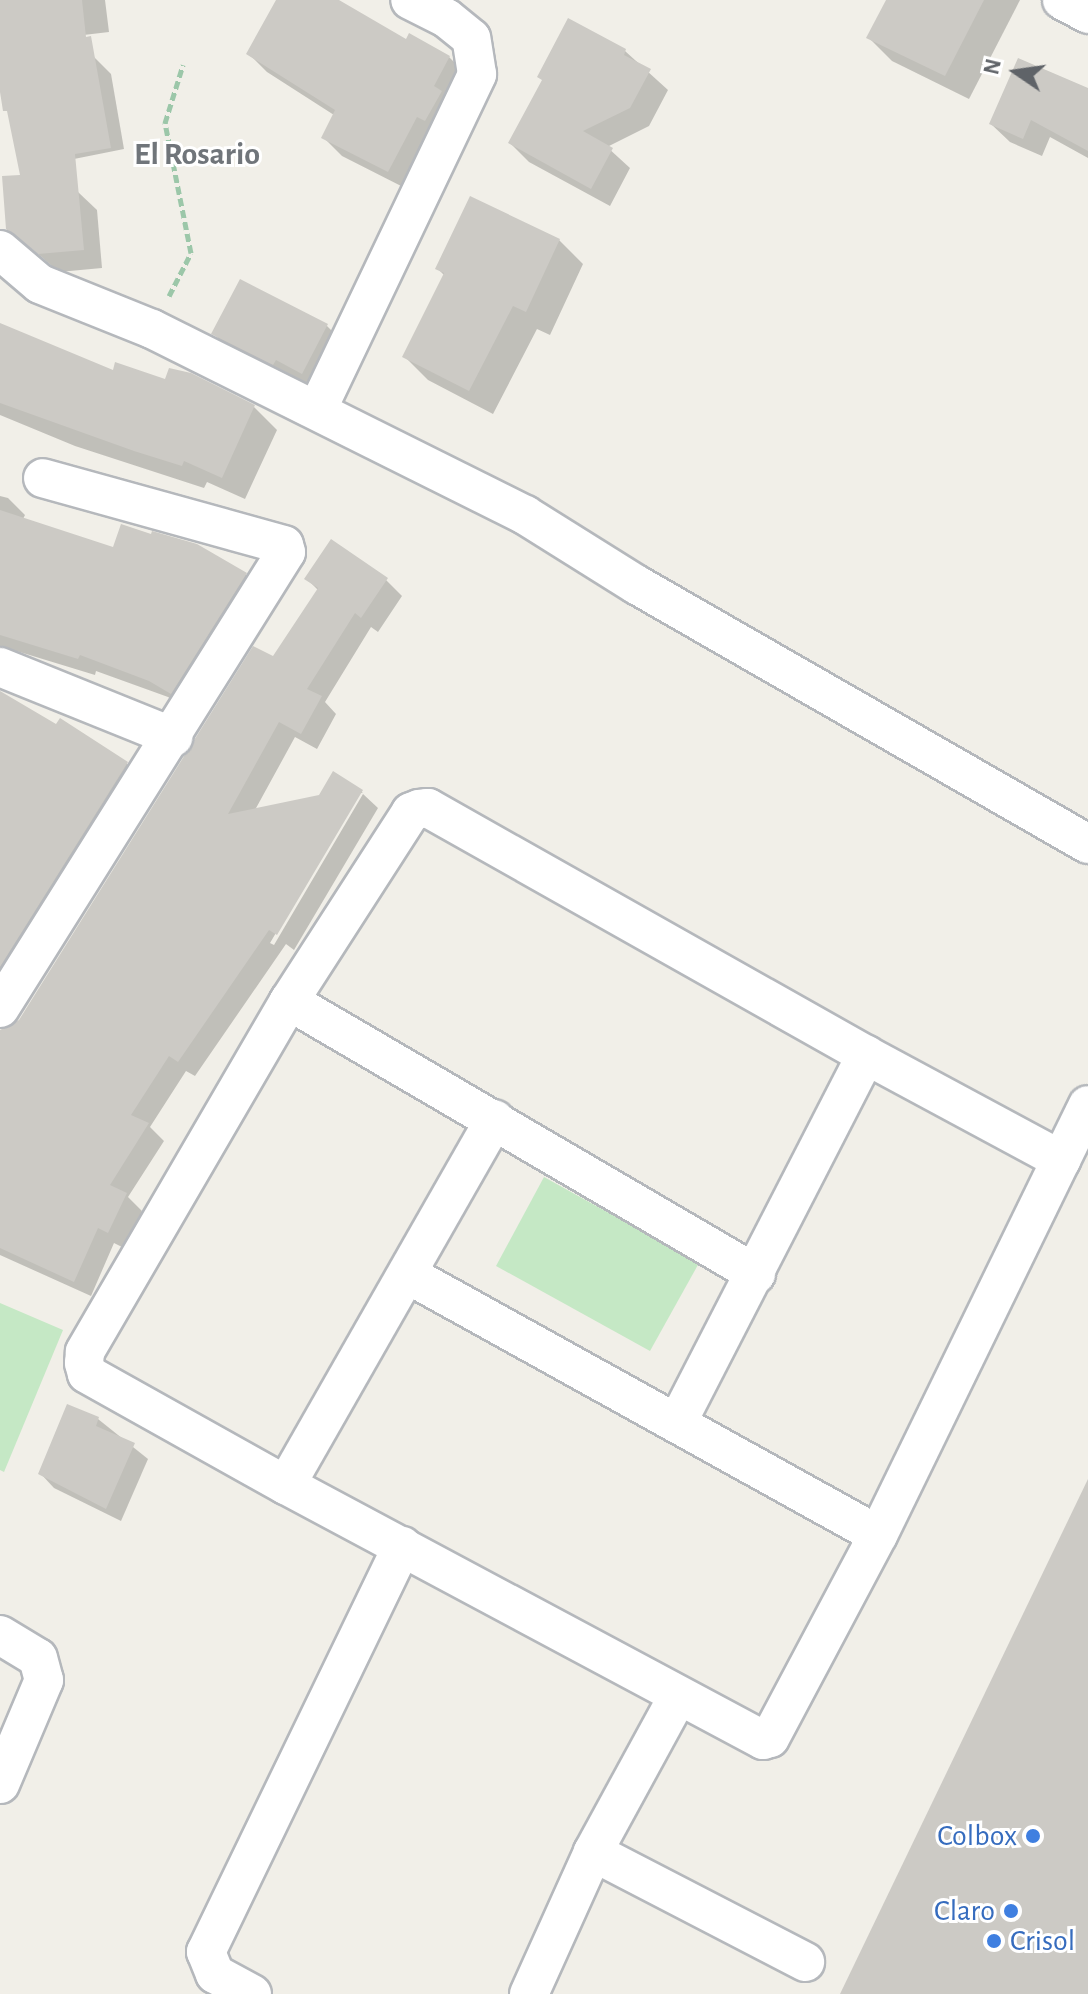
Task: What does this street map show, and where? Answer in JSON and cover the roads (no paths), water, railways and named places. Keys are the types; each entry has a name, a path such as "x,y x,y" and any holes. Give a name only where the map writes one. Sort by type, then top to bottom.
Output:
{"street":[{"path":"317,410 477,74 471,38 446,18 410,0"},
{"path":"1062,0 1088,14"},
{"path":"0,250 40,284 152,329 525,515 637,585 1088,844"},
{"path":"0,1008 173,737 287,548 172,511 43,478"},
{"path":"0,667 173,737"},
{"path":"1061,1160 866,1055 428,808 411,812 289,1001 85,1352 84,1363 87,1374 286,1485 755,1738 770,1738 878,1535 1088,1105"},
{"path":"289,1001 756,1274"},
{"path":"677,1423 866,1055"},
{"path":"286,1485 495,1119"},
{"path":"407,1274 878,1535"},
{"path":"252,1994 215,1974 206,1952 402,1546"},
{"path":"0,1635 38,1658 44,1680 0,1784"},
{"path":"529,1994 593,1852 678,1696"},
{"path":"593,1852 805,1962"}],"place":[{"name":"Colbox","path":"1033,1836"},
{"name":"Claro","path":"1011,1911"},
{"name":"Crisol","path":"994,1941"}],"district":[{"name":"El Rosario","path":"197,154"}]}
